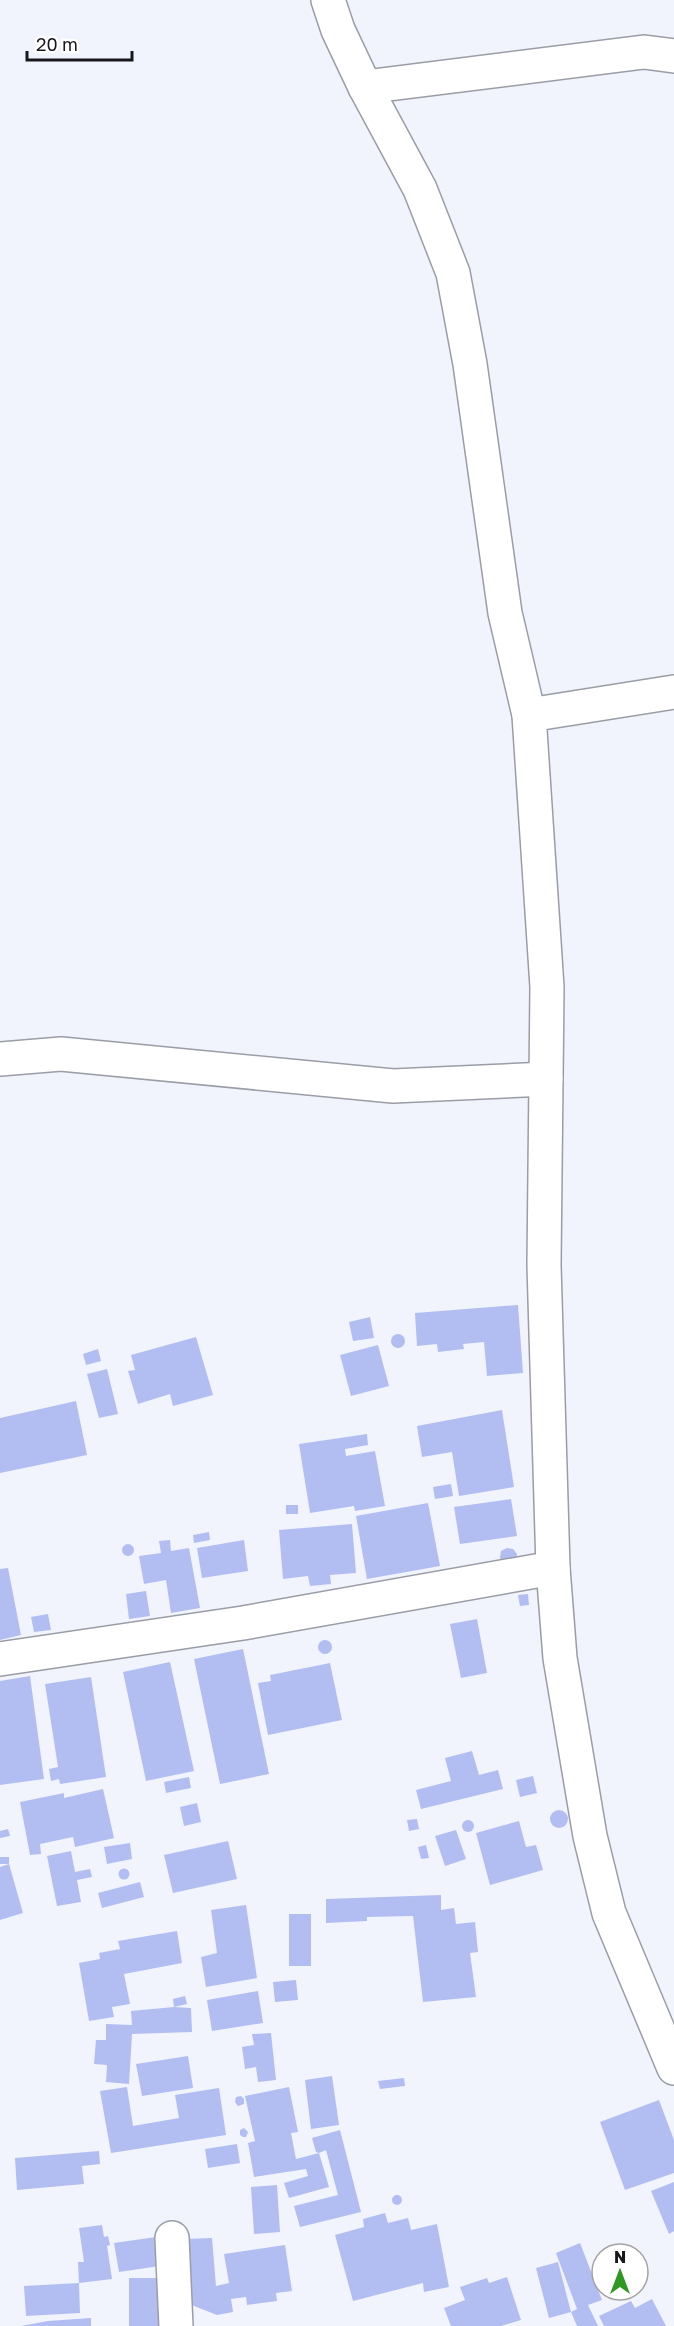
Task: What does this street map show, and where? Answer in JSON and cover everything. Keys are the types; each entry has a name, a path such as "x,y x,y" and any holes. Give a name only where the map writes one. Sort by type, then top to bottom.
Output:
{"street":[{"path":"328,0 338,30 365,87 420,189 453,273 470,364 506,613 529,715 547,987 544,1265 553,1568 560,1658 590,1836 609,1913 674,2068"},
{"path":"365,87 644,52 674,56"},
{"path":"529,715 674,692"},
{"path":"0,1059 61,1054 393,1086 546,1079"},
{"path":"0,1659 243,1623 553,1568"},
{"path":"172,2238 176,2326"}],"building":[{"path":"518,1305 523,1373 487,1376 484,1342 463,1344 464,1349 438,1352 437,1344 417,1346 415,1313"},
{"path":"370,1317 374,1338 353,1341 349,1322"},
{"path":"395,1334 401,1334 405,1341 401,1348 395,1348 391,1344 391,1338"},
{"path":"196,1337 213,1395 173,1406 170,1394 138,1404 128,1371 135,1370 131,1355"},
{"path":"378,1345 389,1386 351,1396 340,1355"},
{"path":"98,1349 101,1361 86,1365 83,1354"},
{"path":"107,1369 118,1414 99,1418 87,1374"},
{"path":"76,1401 87,1455 0,1473 0,1418"},
{"path":"502,1410 514,1487 459,1496 452,1452 422,1457 417,1426"},
{"path":"367,1434 368,1445 345,1449 346,1456 375,1451 385,1506 355,1511 354,1506 310,1513 299,1444"},
{"path":"451,1484 453,1496 435,1499 433,1487"},
{"path":"511,1499 517,1536 460,1544 454,1507"},
{"path":"428,1503 440,1566 367,1579 356,1516"},
{"path":"286,1505 298,1505 298,1514 286,1514"},
{"path":"352,1524 356,1573 330,1575 331,1584 310,1586 308,1576 283,1579 279,1530"},
{"path":"209,1532 210,1540 194,1543 193,1535"},
{"path":"170,1540 171,1551 189,1548 200,1608 171,1613 166,1580 144,1584 139,1556 161,1553 159,1541"},
{"path":"244,1540 248,1571 202,1578 197,1548"},
{"path":"130,1544 134,1550 130,1556 126,1556 122,1548"},
{"path":"507,1548 513,1549 517,1554 517,1561 504,1564 500,1558 501,1551"},
{"path":"8,1568 21,1635 0,1640 0,1569"},
{"path":"146,1591 150,1616 129,1619 126,1594"},
{"path":"528,1594 529,1605 520,1606 518,1595"},
{"path":"48,1614 51,1630 34,1632 31,1617"},
{"path":"477,1619 487,1673 461,1678 450,1624"},
{"path":"322,1640 328,1640 332,1647 328,1654 322,1654 318,1650 318,1644"},
{"path":"243,1649 269,1774 220,1784 194,1659"},
{"path":"170,1662 194,1771 146,1781 123,1672"},
{"path":"330,1663 342,1720 268,1735 258,1683 271,1681 270,1675"},
{"path":"30,1676 44,1779 0,1785 0,1681"},
{"path":"91,1677 106,1777 60,1784 59,1779 51,1781 49,1769 58,1767 45,1684"},
{"path":"472,1751 479,1775 498,1770 503,1789 421,1809 416,1790 451,1781 445,1758"},
{"path":"533,1776 537,1793 520,1797 516,1780"},
{"path":"189,1777 191,1788 166,1793 164,1782"},
{"path":"103,1789 114,1838 75,1847 73,1837 40,1844 41,1854 30,1855 20,1802 64,1793 64,1798"},
{"path":"197,1803 201,1822 184,1826 180,1807"},
{"path":"555,1810 563,1810 568,1815 566,1826 555,1828 550,1823 550,1815"},
{"path":"417,1819 419,1829 409,1831 407,1820"},
{"path":"470,1820 474,1826 470,1832 466,1832 462,1824"},
{"path":"519,1821 526,1847 536,1845 543,1870 490,1885 476,1833"},
{"path":"8,1829 10,1836 0,1838 0,1831"},
{"path":"456,1830 466,1859 445,1866 435,1836"},
{"path":"228,1841 237,1879 173,1893 164,1855"},
{"path":"130,1843 132,1859 107,1864 104,1847"},
{"path":"426,1845 429,1858 421,1859 418,1847"},
{"path":"71,1851 75,1872 90,1869 92,1877 77,1880 81,1902 57,1906 47,1856"},
{"path":"0,1857 9,1857 9,1864 0,1864"},
{"path":"9,1864 23,1913 0,1920 0,1867"},
{"path":"124,1868 130,1874 124,1880 118,1874"},
{"path":"140,1882 144,1897 102,1908 98,1893"},
{"path":"441,1895 441,1910 454,1908 456,1924 475,1922 478,1952 470,1953 476,1997 423,2002 413,1916 367,1917 367,1921 326,1923 326,1899"},
{"path":"246,1905 257,1978 206,1987 201,1957 217,1953 211,1910"},
{"path":"289,1914 311,1914 311,1966 289,1966"},
{"path":"177,1931 182,1963 124,1974 130,2004 112,2007 114,2017 89,2021 79,1963 100,1959 99,1953 120,1949 118,1941"},
{"path":"296,1980 298,2000 275,2002 273,1982"},
{"path":"258,1991 263,2023 212,2031 207,2000"},
{"path":"185,1996 187,2004 174,2007 173,1999"},
{"path":"174,2007 191,2008 192,2032 132,2034 129,2084 106,2082 107,2065 94,2064 96,2040 106,2040 106,2024 132,2025 131,2011"},
{"path":"271,2033 276,2080 258,2082 256,2067 245,2069 242,2047 254,2045 252,2034"},
{"path":"188,2056 193,2088 142,2096 136,2064"},
{"path":"332,2076 339,2125 311,2129 305,2080"},
{"path":"404,2078 405,2086 380,2089 378,2081"},
{"path":"127,2087 133,2126 179,2118 175,2095 219,2088 226,2135 111,2153 100,2091"},
{"path":"289,2087 298,2132 291,2133 296,2159 319,2153 329,2187 289,2198 284,2183 308,2176 306,2169 254,2177 248,2143 255,2141 245,2096"},
{"path":"241,2096 244,2104 238,2106 235,2102 236,2097"},
{"path":"659,2100 674,2140 674,2173 625,2190 600,2122"},
{"path":"244,2128 248,2132 246,2137 240,2135 240,2130"},
{"path":"340,2130 361,2212 300,2227 294,2206 338,2195 326,2150 316,2152 312,2138"},
{"path":"237,2144 240,2163 208,2168 205,2149"},
{"path":"99,2151 100,2164 82,2166 84,2184 17,2190 15,2158"},
{"path":"674,2182 674,2231 669,2234 651,2191"},
{"path":"277,2185 280,2232 254,2234 251,2187"},
{"path":"397,2195 401,2196 401,2204 397,2205 393,2204 392,2200 393,2196"},
{"path":"385,2213 388,2223 408,2218 411,2230 437,2224 449,2287 424,2292 423,2283 353,2301 335,2235 364,2227 363,2219"},
{"path":"102,2225 104,2237 108,2236 110,2245 107,2246 112,2279 79,2283 78,2262 84,2262 79,2228"},
{"path":"163,2236 167,2265 119,2272 114,2243"},
{"path":"212,2238 216,2286 229,2283 224,2254 285,2245 292,2291 276,2293 277,2301 247,2305 246,2297 231,2299 233,2312 217,2315 189,2304 184,2239"},
{"path":"580,2243 590,2269 590,2302 596,2302 588,2305 598,2326 577,2326 571,2312 577,2309 556,2253"},
{"path":"558,2262 571,2312 549,2318 536,2268"},
{"path":"507,2277 521,2320 501,2326 451,2326 444,2308 465,2300 460,2287 487,2278 489,2283"},
{"path":"129,2278 165,2278 166,2326 129,2326"},
{"path":"79,2283 80,2313 26,2316 24,2286"},
{"path":"652,2299 666,2326 604,2326 599,2316 629,2302 632,2302 635,2308"},
{"path":"91,2318 91,2326 21,2326 48,2321"}]}
